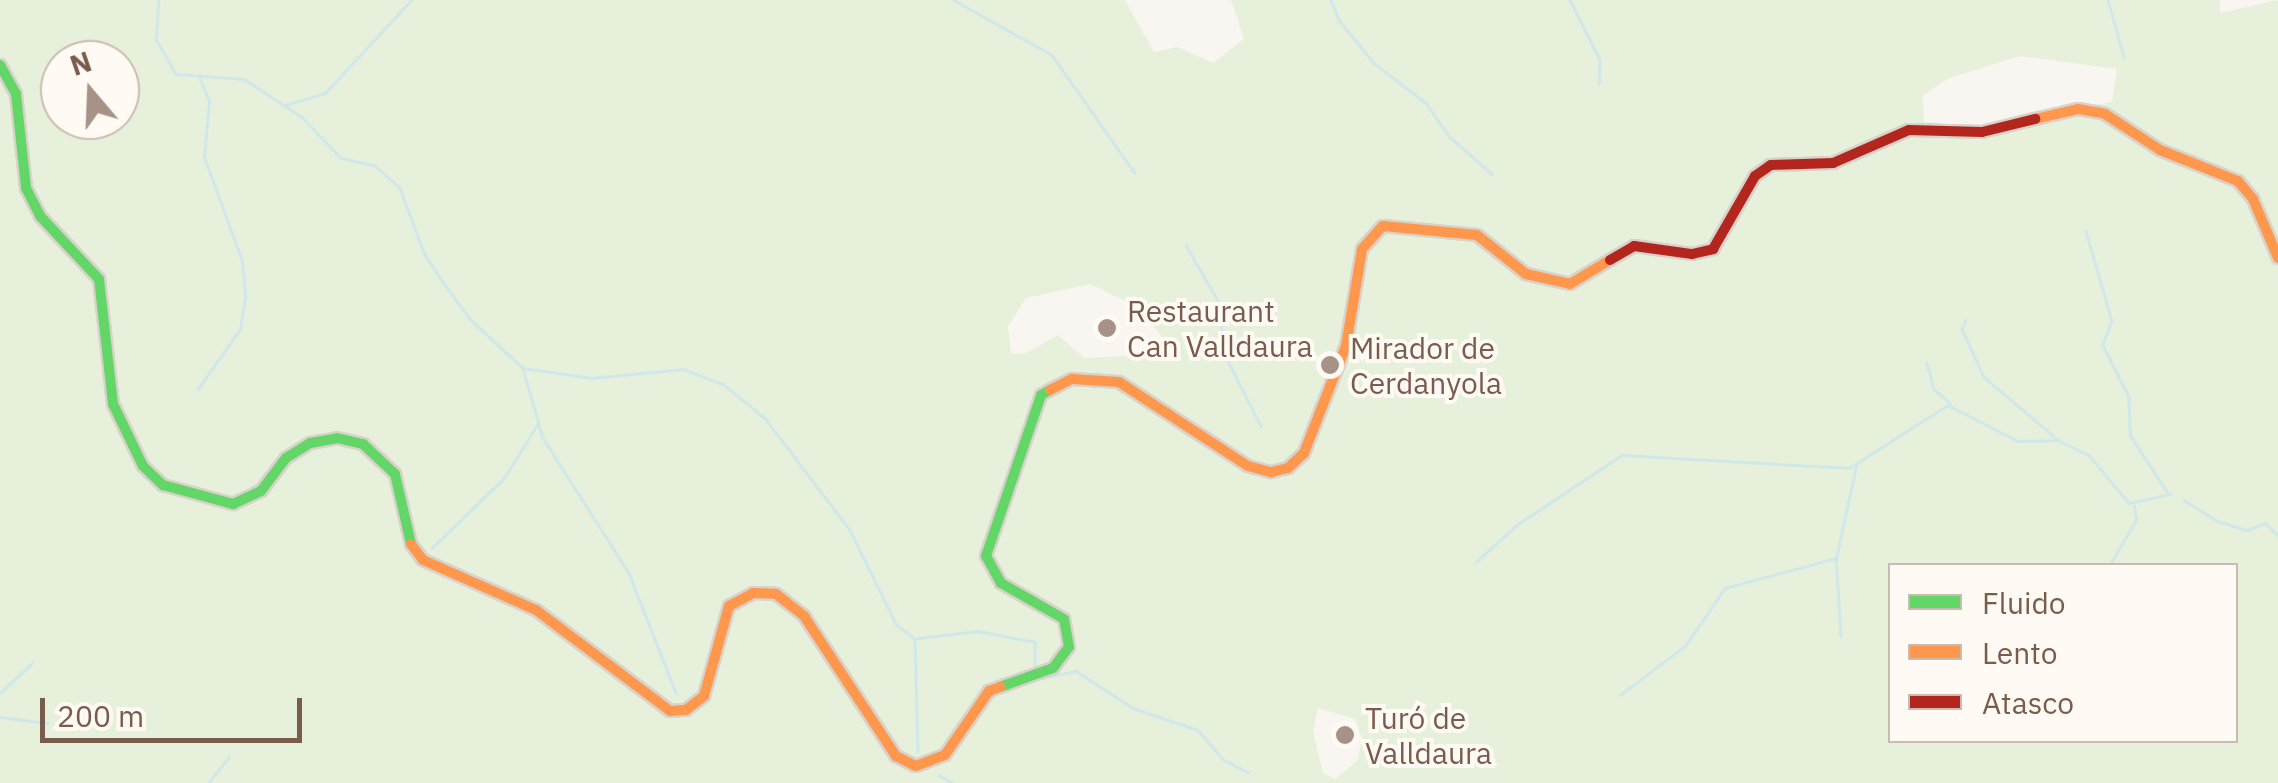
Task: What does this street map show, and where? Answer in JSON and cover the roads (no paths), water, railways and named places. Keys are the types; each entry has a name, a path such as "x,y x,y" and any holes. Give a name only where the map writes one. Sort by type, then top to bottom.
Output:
{"street":[{"path":"0,65 16,94 26,188 40,216 100,278 113,404 143,466 164,485 233,504 261,491 286,458 310,443 337,438 363,444 395,474 410,540 423,560 536,610 670,711 692,708 704,696 729,606 753,593 776,594 804,616 896,756 916,766 945,756 988,691 1053,668 1069,648 1064,619 1001,582 986,556 1041,395 1072,379 1118,382 1248,466 1270,472 1288,468 1304,452 1331,392 1346,346 1362,249 1383,226 1478,235 1526,274 1570,284 1634,246 1692,254 1713,248 1755,176 1771,165 1833,163 1909,130 1974,133 2085,109 2238,182 2278,258"}],"waterway":[{"path":"159,0 156,39 176,74 244,79 302,117 341,158 374,165 400,188 424,253 441,279 470,319 523,368 543,438 629,573 676,693"},
{"path":"282,106 325,93 411,0"},
{"path":"954,0 1052,55 1135,173"},
{"path":"1331,0 1339,20 1374,63 1426,103 1449,136 1492,174"},
{"path":"1570,0 1600,60 1599,84"},
{"path":"2108,0 2124,57"},
{"path":"198,389 240,329 245,296 242,261 204,157 209,101 199,78"},
{"path":"2086,231 2112,321 2103,345 2129,397 2130,435 2168,493"},
{"path":"1186,245 1220,304 1223,351 1261,426"},
{"path":"1966,320 1962,329 1984,377 2056,438"},
{"path":"1927,363 1934,389 1950,403"},
{"path":"523,368 592,378 683,369 723,384 765,418 850,530 896,624 915,639 918,752"},
{"path":"1476,562 1518,524 1622,455 1849,468 1948,405 2018,441 2058,440 2089,455 2129,503 2170,494"},
{"path":"432,548 504,478 537,425"},
{"path":"1620,695 1685,646 1725,588 1836,558 1856,466"},
{"path":"2184,500 2217,521 2247,530 2265,523 2278,535"},
{"path":"2111,563 2136,520 2134,506"},
{"path":"1836,558 1841,636"},
{"path":"918,638 978,631 1035,642 1035,669"},
{"path":"0,693 32,663"},
{"path":"1038,679 1076,671 1133,708 1198,730 1224,760 1248,772"},
{"path":"0,717 48,723"},
{"path":"208,783 229,757"},
{"path":"939,775 953,783"}],"place":[{"name":"Restaurant Can Valldaura","path":"1107,328"},
{"name":"Mirador de Cerdanyola","path":"1330,365"},
{"name":"Turó de Valldaura","path":"1345,735"}]}
